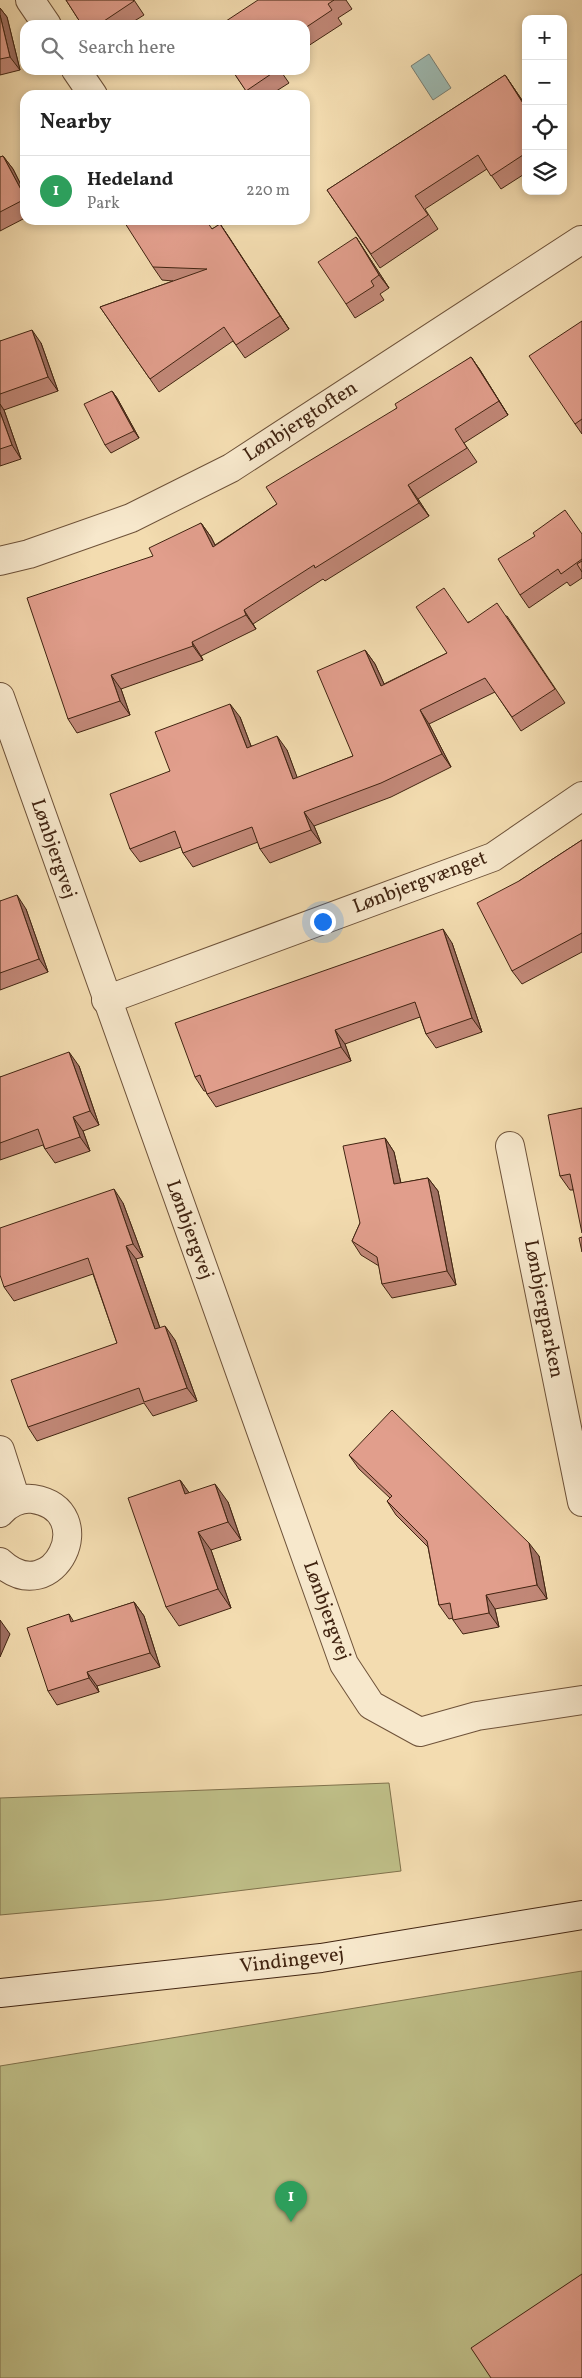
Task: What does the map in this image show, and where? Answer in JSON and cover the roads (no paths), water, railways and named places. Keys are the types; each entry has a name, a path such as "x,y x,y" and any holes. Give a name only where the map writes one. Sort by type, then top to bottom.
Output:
{"street":[{"path":"30,0 44,20"},
{"path":"79,75 90,90"},
{"name":"Lønbjergtoften","path":"0,561 29,554 131,518 231,468 581,240"},
{"name":"Lønbjergvej","path":"0,698 344,1664 371,1705 420,1732 477,1716 582,1700"},
{"name":"Lønbjergvænget","path":"106,1000 493,857 582,796"},
{"name":"Lønbjergparken","path":"510,1146 582,1502"},
{"path":"0,1450 8,1507 32,1498 46,1502 58,1511 66,1524 68,1539 64,1554 55,1566 42,1573 27,1576 12,1572 0,1562"},
{"name":"Vindingevej","path":"0,1992 321,1958 582,1915"}],"water":[{"path":"429,54 451,88 433,100 411,66"}],"place":[{"name":"Hedeland","path":"291,2222"}]}
